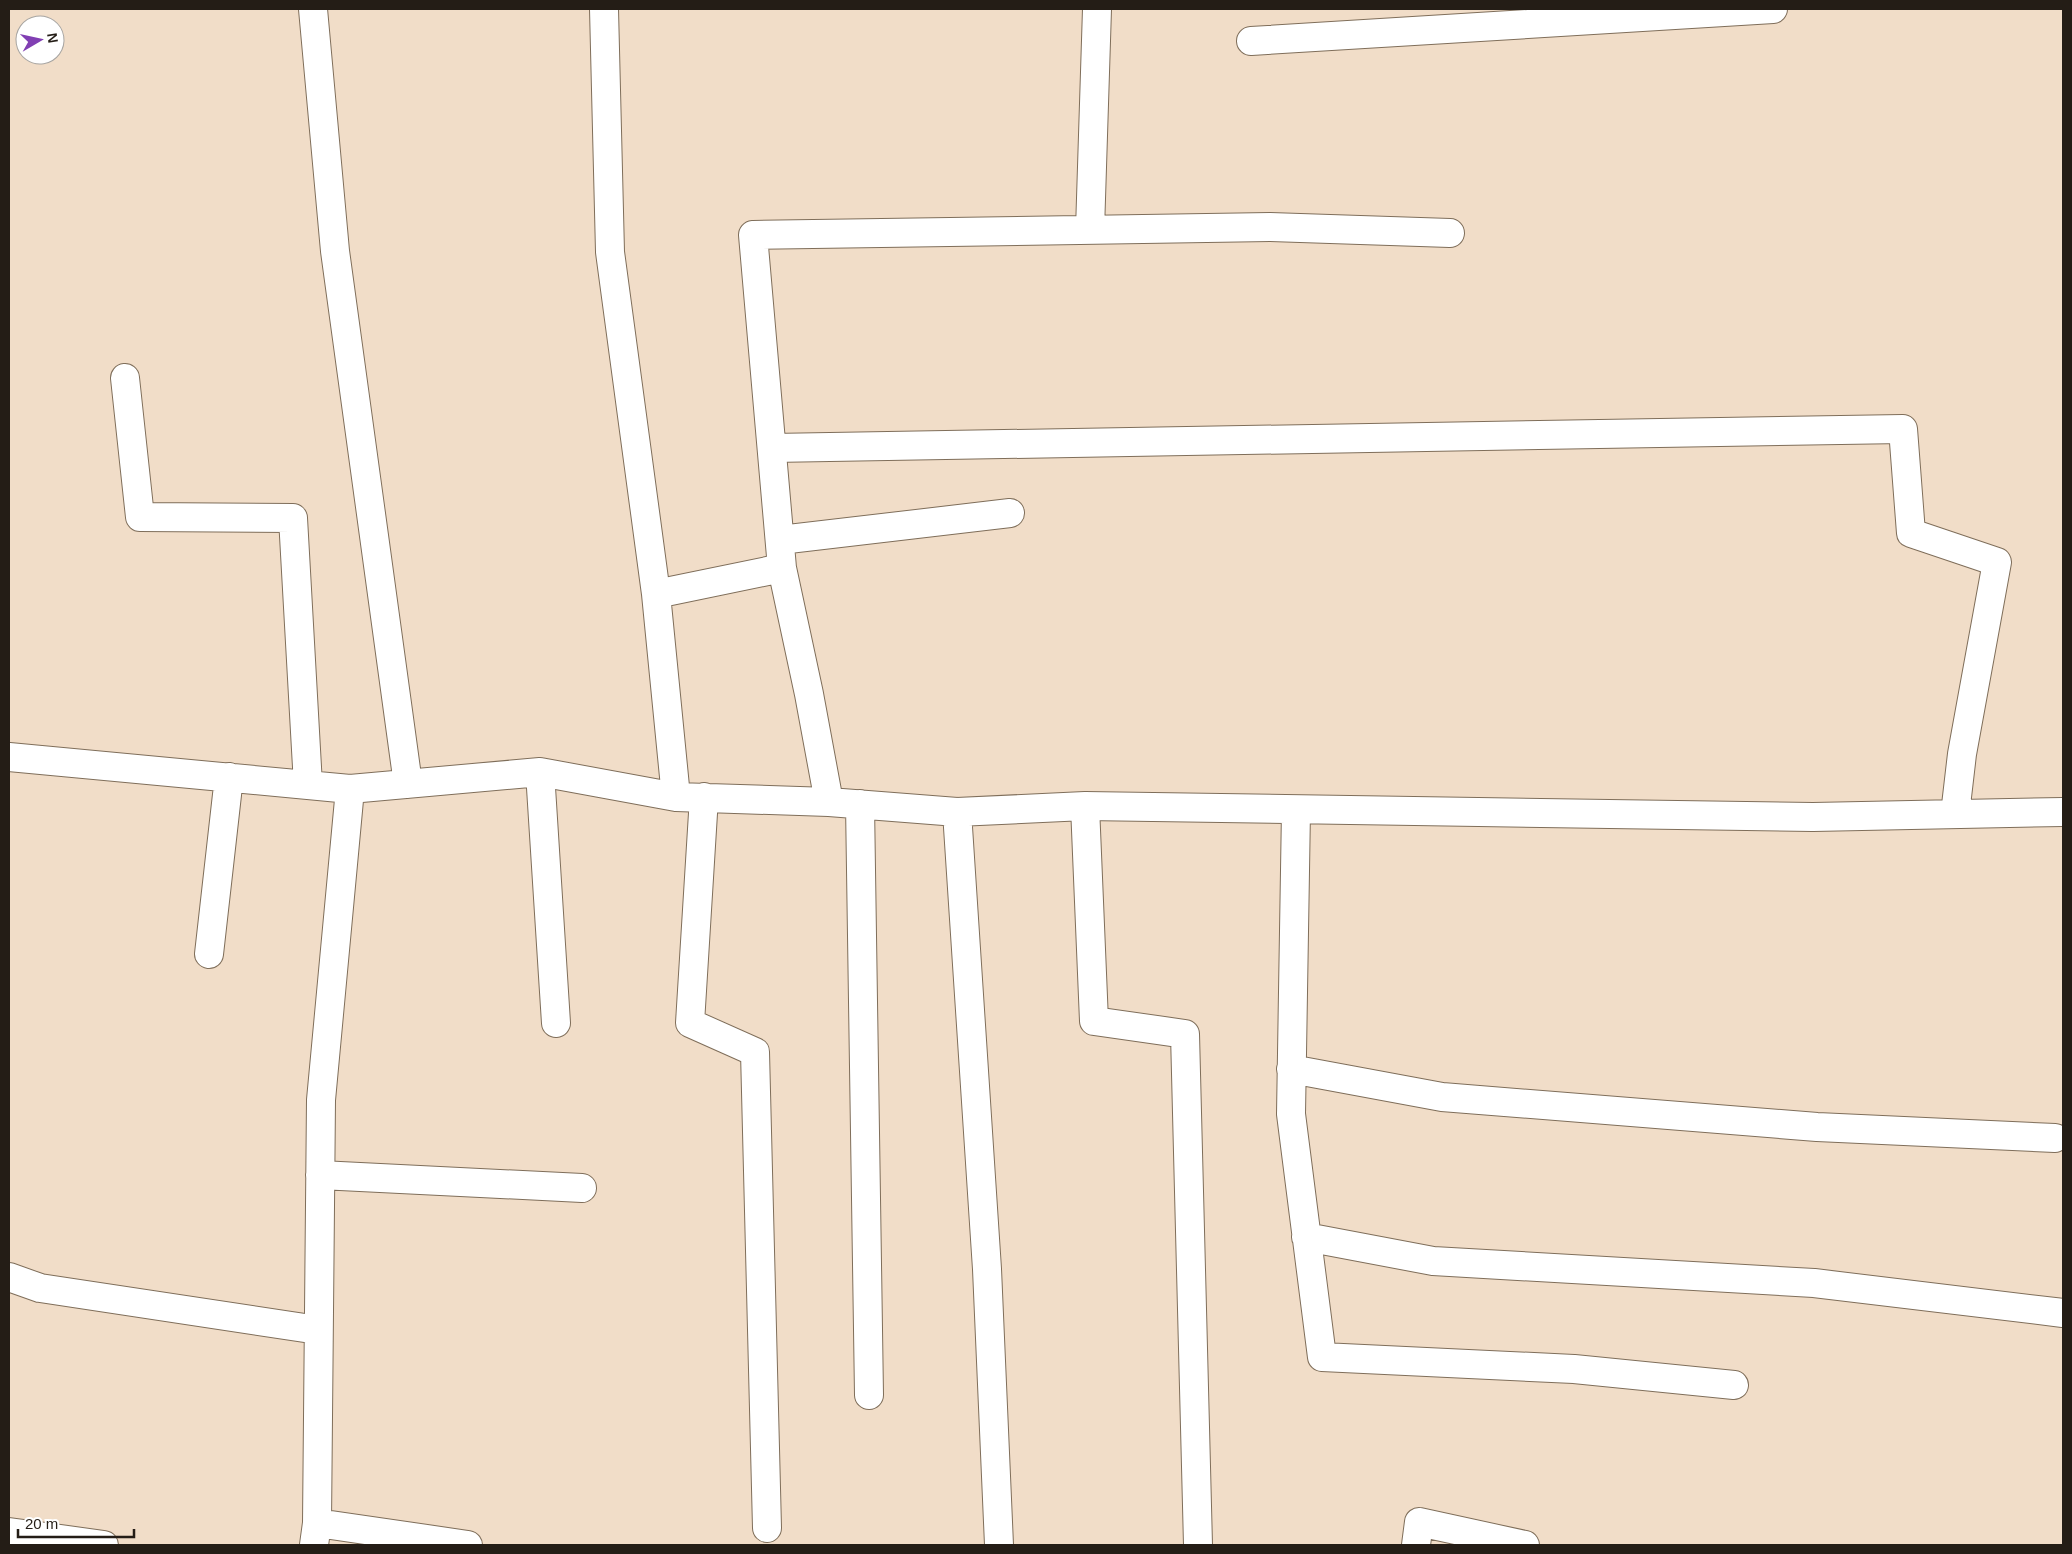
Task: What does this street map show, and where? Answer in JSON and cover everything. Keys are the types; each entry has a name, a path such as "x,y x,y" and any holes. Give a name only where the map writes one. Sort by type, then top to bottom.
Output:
{"street":[{"path":"313,9 335,251 408,784"},
{"path":"604,9 610,252 656,594 676,797"},
{"path":"1090,230 1097,9"},
{"path":"1251,41 1772,9"},
{"path":"829,802 809,694 782,568 753,235 1270,227 1450,233"},
{"path":"125,378 140,517 294,518 308,785"},
{"path":"772,448 1903,429 1911,533 1997,562 1962,754 1955,814"},
{"path":"780,540 1010,514"},
{"path":"656,594 782,568"},
{"path":"9,757 350,789 540,772 676,797 829,802 957,812 1085,806 1812,817 2063,812"},
{"path":"540,772 556,1023"},
{"path":"209,954 229,777"},
{"path":"350,789 321,1100 316,1534 462,1545"},
{"path":"704,797 690,1023 755,1052 767,1528"},
{"path":"860,804 869,1395"},
{"path":"1085,806 1094,1021 1186,1034 1198,1545"},
{"path":"1296,810 1291,1114 1322,1357 1574,1369 1734,1385"},
{"path":"957,812 986,1269 999,1545"},
{"path":"1292,1069 1442,1097 1817,1127 2055,1138"},
{"path":"320,1175 582,1188"},
{"path":"1306,1237 1433,1260 1814,1283 2063,1313"},
{"path":"9,1277 40,1288 318,1330"},
{"path":"1416,1545 1419,1522 1525,1545"},
{"path":"9,1532 104,1545"}]}
